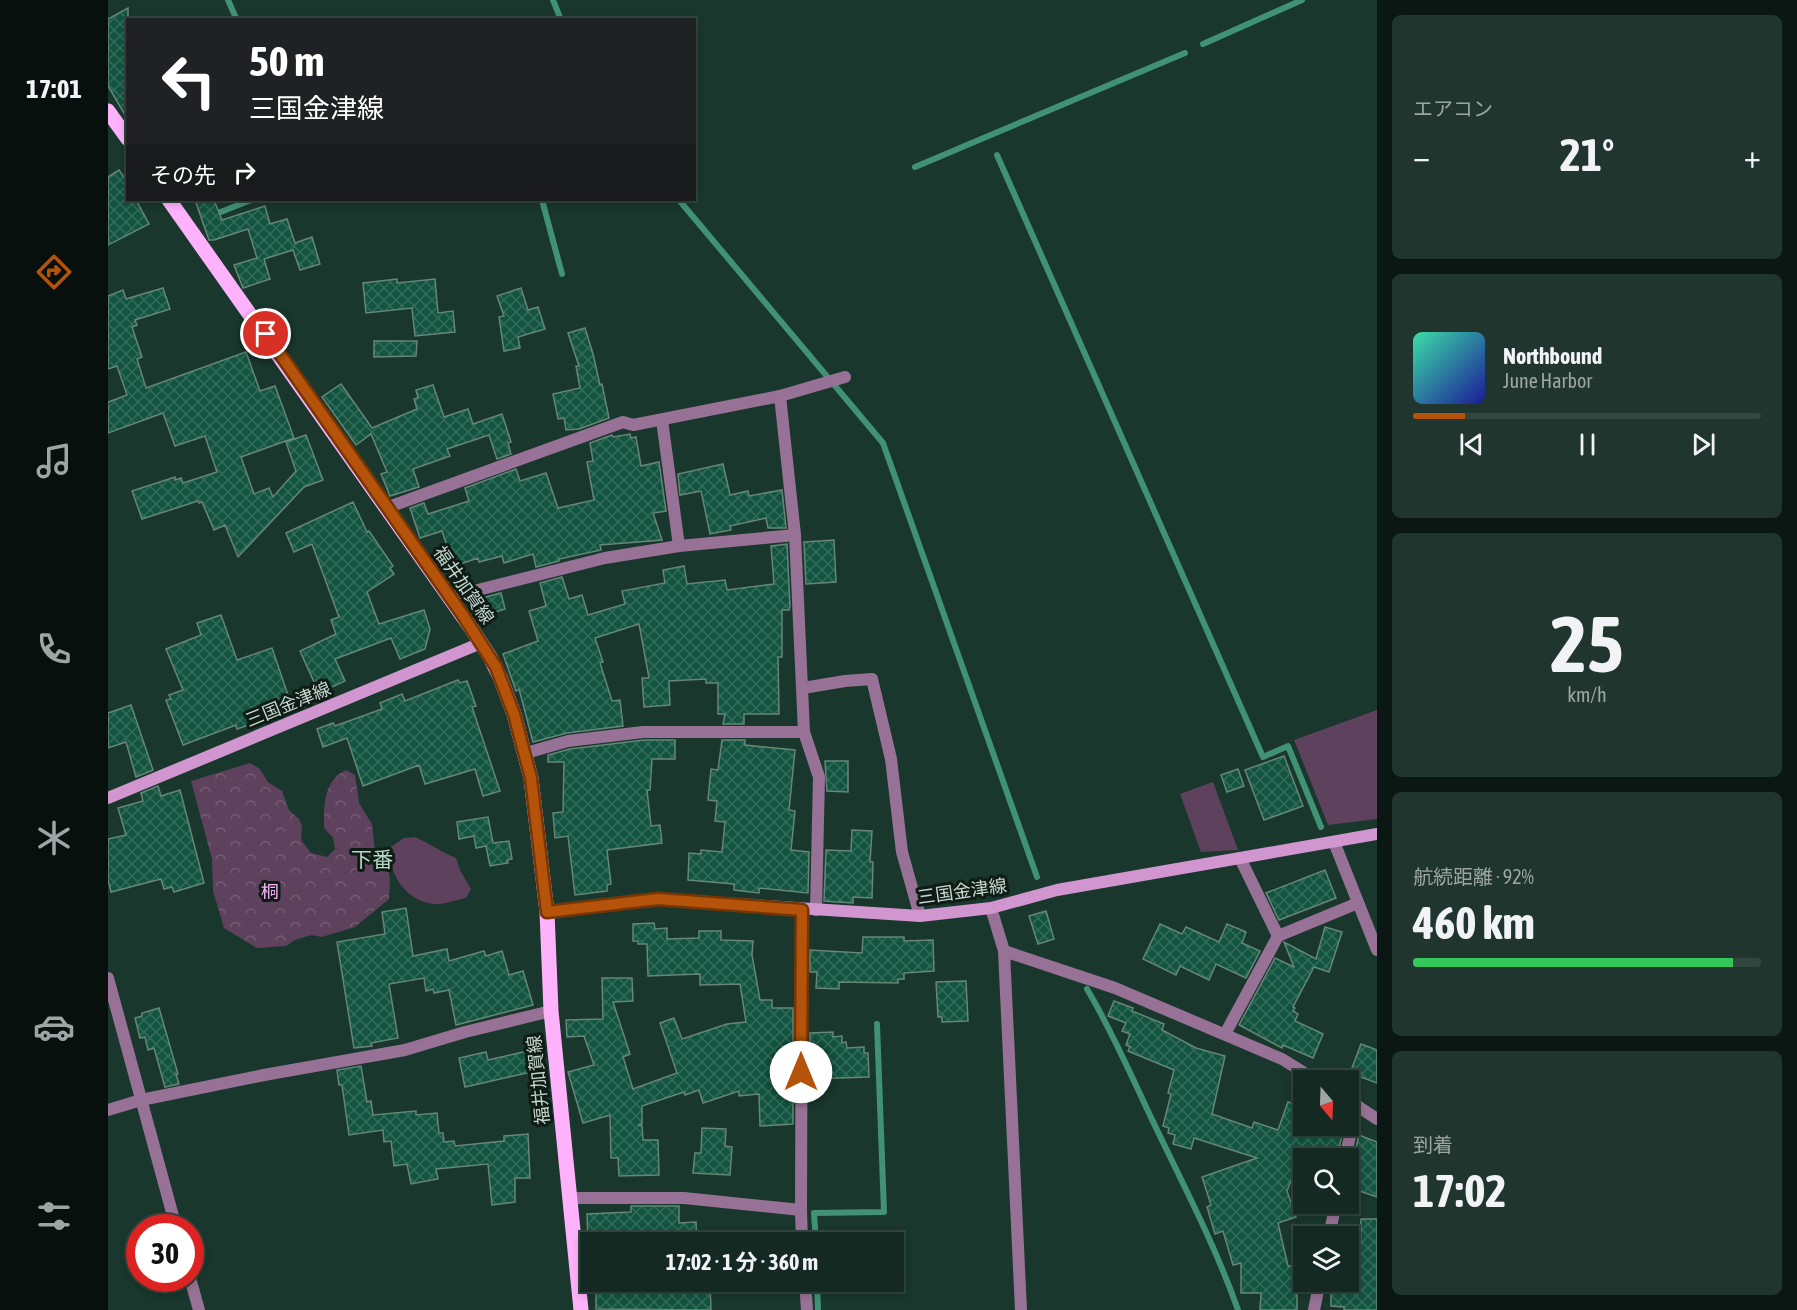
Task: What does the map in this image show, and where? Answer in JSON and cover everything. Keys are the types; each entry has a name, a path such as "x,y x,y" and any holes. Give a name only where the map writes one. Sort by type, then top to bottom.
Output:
{"main road":[{"path":"108,111 126,136"},
{"name":"福井加賀線","path":"170,201 450,597 481,643 500,677 526,753 531,778 547,912 551,1011 581,1310"},
{"name":"三国金津線","path":"108,798 481,643"},
{"name":"三国金津線","path":"547,912 658,899 920,916 991,908 1057,890 1377,834"}],"street":[{"path":"386,508 623,422 633,425 662,420 780,396 845,377"},
{"path":"780,396 795,535 804,732 819,777 816,910"},
{"path":"662,420 679,546"},
{"path":"450,597 605,558 679,546 795,535"},
{"path":"803,688 872,679 891,759 902,852 920,916"},
{"path":"526,753 568,741 643,732 804,732"},
{"path":"1334,842 1377,950"},
{"path":"1240,858 1278,936"},
{"path":"1225,1034 1278,936 1358,903"},
{"path":"991,908 1005,951 1021,1310"},
{"path":"802,910 802,1232"},
{"path":"1005,951 1085,977 1225,1034 1282,1059 1300,1070"},
{"path":"108,978 172,1214"},
{"path":"108,1110 141,1100 264,1075 405,1050 465,1032 551,1011"},
{"path":"1359,1106 1377,1119"},
{"path":"570,1198 684,1198 801,1210"},
{"path":"194,1292 199,1310"},
{"path":"806,1292 807,1310"},
{"path":"1314,1310 1318,1292"}],"green space":[{"path":"1377,710 1377,819 1328,825 1294,740"},
{"name":"桐","path":"250,763 260,769 268,782 282,791 289,810 299,819 302,826 301,840 311,853 327,857 335,849 333,838 324,828 326,795 338,775 346,770 355,775 359,803 372,824 375,852 388,868 390,885 389,899 355,927 322,937 311,935 295,940 286,946 257,948 224,928 213,891 212,859 191,781"},
{"path":"1213,782 1238,850 1201,852 1180,794"},
{"path":"415,837 456,858 471,889 466,898 434,904 415,898 407,892 395,875 390,857 391,847 404,838"}],"building":[{"path":"128,8 128,18 126,18 126,117 108,86 108,19"},
{"path":"119,170 126,180 126,201 137,201 149,224 108,245 108,177"},
{"path":"195,201 214,201 222,220 265,206 270,224 287,219 295,243 312,237 320,264 300,270 293,250 264,259 270,279 243,288 234,265 257,258 248,229 209,240"},
{"path":"397,279 397,283 435,279 438,313 453,311 455,332 415,336 412,308 366,313 363,283"},
{"path":"163,288 170,309 135,320 137,325 132,327 142,357 137,359 146,388 246,352 260,391 275,386 294,438 241,457 254,494 269,488 273,497 296,471 286,442 306,435 323,480 304,487 238,557 225,525 214,530 202,502 198,501 142,519 132,491 175,477 175,480 181,478 183,483 217,472 205,436 175,446 163,413 108,433 108,402 127,395 117,366 108,369 108,296 123,290 126,299"},
{"path":"521,288 528,310 538,307 545,329 518,337 520,348 504,351 499,317 504,316 497,296"},
{"path":"585,328 600,385 602,384 609,418 579,429 566,430 564,418 558,419 553,394 580,388 576,366 579,366 568,333"},
{"path":"374,341 417,341 416,356 374,357"},
{"path":"341,384 372,428 417,409 414,399 418,398 416,390 433,385 444,417 468,409 473,424 502,414 511,442 508,443 511,454 497,459 489,435 447,449 450,456 413,469 419,487 390,496 381,474 387,472 371,434 356,445 322,397"},
{"path":"630,434 631,438 636,437 641,466 659,462 666,511 653,513 662,540 600,545 601,550 559,559 559,561 536,567 533,554 504,563 502,556 479,562 478,558 454,566 442,531 420,538 410,508 424,503 428,514 469,501 465,488 516,469 520,481 546,473 558,508 594,500 587,462 593,461 590,443 612,435 613,437"},
{"path":"723,464 730,495 748,491 749,496 782,490 786,528 768,528 766,518 730,526 731,530 710,534 701,491 680,495 678,474"},
{"path":"353,502 367,532 369,531 393,566 390,568 394,574 367,592 379,624 424,610 430,629 425,649 400,659 391,638 335,659 345,681 319,693 300,651 336,634 331,620 339,617 312,544 294,552 286,533"},
{"path":"834,540 836,582 806,584 804,542"},
{"path":"787,544 790,606 789,610 782,610 782,657 778,657 779,714 744,714 744,724 723,724 725,714 718,714 718,683 706,683 706,679 669,681 670,705 644,707 642,678 649,678 639,624 595,638 612,701 620,700 623,726 567,733 533,742 519,689 516,691 503,654 538,641 529,611 546,606 540,583 562,577 569,599 582,595 588,615 625,604 622,591 665,583 663,570 684,566 687,584 725,580 727,590 774,584 771,546"},
{"path":"501,593 505,609 476,618 471,601"},
{"path":"221,615 237,660 272,648 293,710 237,729 236,725 183,745 166,700 171,699 169,695 183,690 166,649 201,635 197,623"},
{"path":"458,680 460,683 467,681 476,706 472,707 500,791 483,796 475,769 425,784 419,765 363,786 347,738 323,747 317,729 333,723 335,726 382,709 380,703 402,694 405,701"},
{"path":"131,705 153,770 136,777 126,742 108,748 108,713"},
{"path":"644,740 675,740 675,759 652,759 650,790 647,790 651,826 660,825 662,843 607,850 611,884 607,885 607,891 575,895 568,836 555,838 553,813 563,812 564,762 548,762 548,755 570,749"},
{"path":"722,740 745,740 745,745 795,750 789,810 795,811 791,850 809,852 808,893 759,888 759,893 734,890 734,884 688,880 689,853 701,854 701,850 722,852 725,822 715,821 717,801 708,800 711,769 718,770"},
{"path":"1284,756 1303,806 1264,820 1245,770"},
{"path":"825,761 848,761 848,792 827,791"},
{"path":"1238,769 1244,786 1227,792 1221,775"},
{"path":"158,786 161,796 180,790 204,883 174,892 172,887 164,889 161,879 111,892 108,880 108,839 126,835 118,808 143,801 141,793"},
{"path":"488,817 493,843 509,841 512,859 507,860 508,863 490,866 486,846 476,848 474,836 459,839 457,822"},
{"path":"852,830 872,831 870,862 873,862 872,898 853,897 853,903 824,901 826,850 851,851"},
{"path":"1325,870 1336,898 1279,920 1266,893"},
{"path":"406,908 413,956 447,949 449,961 484,951 486,956 502,951 509,975 523,971 533,1005 456,1025 449,990 434,993 433,989 426,991 424,978 389,984 398,1038 371,1043 372,1046 354,1048 337,942 385,934 382,912"},
{"path":"1046,911 1054,939 1038,944 1029,916"},
{"path":"654,923 655,929 667,928 667,939 699,938 699,931 721,931 721,940 753,941 752,955 760,1000 772,1000 772,1008 793,1008 793,1124 760,1126 759,1094 739,1096 739,1091 703,1103 699,1090 685,1095 684,1092 642,1106 642,1124 638,1125 642,1126 643,1140 658,1140 659,1175 619,1176 618,1158 611,1158 610,1115 583,1123 568,1072 594,1065 584,1036 567,1037 566,1020 603,1019 602,978 632,978 633,1001 613,1002 630,1054 623,1057 633,1089 677,1073 660,1023 674,1018 682,1039 727,1024 746,1022 740,984 700,985 700,974 648,976 647,944 638,944 638,941 633,941 633,924"},
{"path":"1160,924 1182,934 1186,927 1219,942 1227,924 1246,932 1242,943 1260,951 1246,978 1216,964 1209,980 1180,966 1176,975 1143,959"},
{"path":"1325,927 1342,932 1329,972 1314,967 1293,1007 1295,1008 1293,1011 1298,1014 1295,1021 1323,1034 1313,1058 1283,1045 1282,1048 1239,1025 1275,958 1294,967 1284,942 1316,959"},
{"path":"863,937 904,937 904,941 933,940 934,971 904,973 904,979 898,979 898,983 839,982 839,989 816,988 817,972 810,972 810,950 862,953"},
{"path":"966,981 968,1021 942,1022 942,1017 938,1017 936,982"},
{"path":"1114,1001 1164,1024 1162,1030 1196,1048 1225,1056 1212,1114 1252,1128 1254,1122 1278,1130 1288,1102 1293,1104 1293,1136 1342,1136 1339,1148 1293,1148 1293,1175 1287,1191 1293,1214 1296,1217 1278,1223 1288,1266 1293,1266 1293,1292 1297,1292 1297,1310 1260,1310 1261,1293 1241,1293 1241,1263 1233,1265 1223,1231 1215,1234 1207,1207 1211,1205 1202,1177 1257,1158 1194,1138 1191,1149 1173,1144 1175,1135 1168,1133 1169,1128 1163,1126 1174,1070 1128,1051 1130,1047 1126,1045 1130,1034 1122,1031 1126,1023 1108,1016"},
{"path":"159,1008 179,1084 165,1087 154,1048 148,1050 145,1037 140,1038 135,1018 142,1016 142,1013"},
{"path":"833,1032 833,1037 842,1036 842,1043 846,1042 847,1048 864,1047 864,1053 868,1053 869,1077 810,1079 810,1033"},
{"path":"1361,1044 1377,1050 1377,1083 1359,1076 1359,1070 1351,1070"},
{"path":"536,1049 540,1070 465,1087 459,1058 486,1052 488,1060"},
{"path":"361,1066 367,1102 371,1101 373,1115 416,1111 416,1115 437,1113 439,1133 443,1133 444,1142 454,1141 455,1146 504,1141 504,1136 528,1134 530,1178 515,1178 515,1202 492,1205 488,1164 436,1169 438,1179 411,1184 407,1164 394,1166 391,1141 384,1142 383,1130 349,1135 342,1085 339,1085 337,1070"},
{"path":"702,1128 726,1129 725,1146 732,1147 730,1175 693,1173 695,1153 701,1153"},
{"path":"1359,1135 1377,1142 1377,1197 1359,1191 1359,1148 1356,1148"},
{"path":"631,1206 679,1206 679,1223 696,1222 696,1232 588,1232 587,1214 631,1212"},
{"path":"1361,1219 1377,1219 1377,1310 1344,1310 1344,1307 1331,1306 1331,1292 1359,1292"},
{"path":"596,1292 710,1292 711,1310 596,1309"}],"waterway":[{"path":"228,0 236,18"},
{"path":"553,0 560,18"},
{"path":"1203,44 1302,0"},
{"path":"915,167 1185,53"},
{"path":"997,155 1263,757 1288,746 1321,827"},
{"path":"213,215 248,201"},
{"path":"542,201 562,274"},
{"path":"680,201 883,443 1037,877"},
{"path":"1087,989 1116,1042 1217,1255 1238,1310"},
{"path":"815,1232 814,1213 884,1212 877,1024"},
{"path":"817,1292 818,1310"}],"district":[{"name":"下番","path":"372,859"}],"route":[{"path":"266,334 462,614 496,667 526,753 547,912 658,899 802,910 801,1072"}]}
